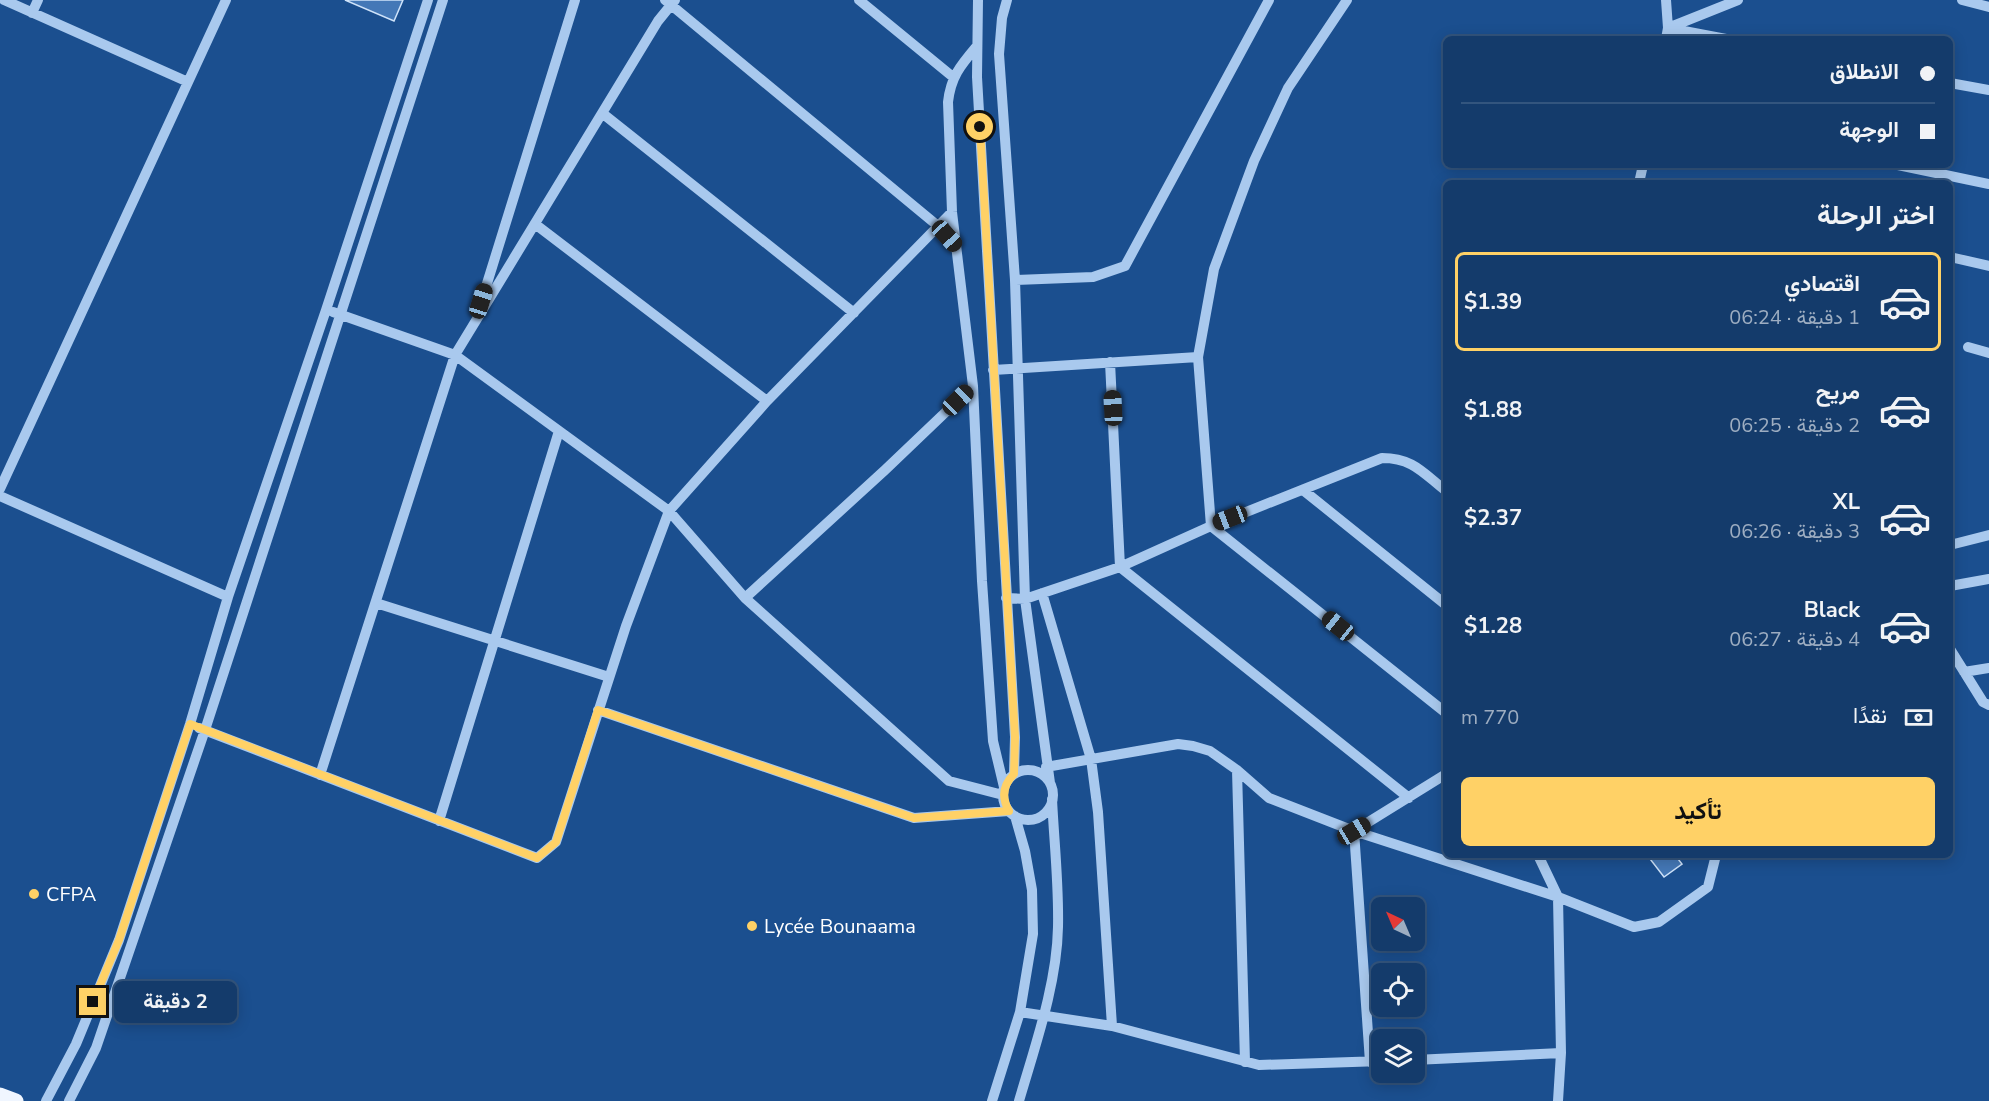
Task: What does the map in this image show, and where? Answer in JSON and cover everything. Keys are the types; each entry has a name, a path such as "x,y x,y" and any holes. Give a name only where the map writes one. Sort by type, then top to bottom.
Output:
{"main road":[{"path":"0,1095 16,1101"}],"street":[{"path":"4,0 188,82"},
{"path":"32,13 38,0"},
{"path":"0,489 226,0"},
{"path":"46,1101 76,1044 119,940 190,724 228,597 428,0"},
{"path":"69,1101 96,1048 205,730 443,0"},
{"path":"475,323 575,0"},
{"path":"859,0 953,77"},
{"path":"978,0 977,77 1015,737 1014,774"},
{"path":"1007,0 1002,18 999,54 1015,280 1025,599 1052,799 1058,928 1053,970 1043,1017 1019,1101"},
{"path":"1015,280 1093,277 1125,266 1269,0"},
{"path":"1347,0 1288,88 1254,161 1214,269 1198,357 1211,526 1443,711"},
{"path":"1666,0 1667,33"},
{"path":"1667,33 1738,0"},
{"path":"1962,0 1989,7"},
{"path":"320,775 455,355 670,2 938,226 956,246"},
{"path":"1667,33 1696,36"},
{"path":"977,46 953,77 950,85 948,102 952,212 973,386 982,581 993,741 1005,804 1012,813 1025,851 1032,890 1033,934 1020,1012 992,1101"},
{"path":"1953,84 1989,90"},
{"path":"602,112 854,313"},
{"path":"1912,168 1989,184"},
{"path":"190,724 537,858 556,842 626,626 669,511 767,401 952,212"},
{"path":"535,224 767,401"},
{"path":"1953,259 1989,266"},
{"path":"326,310 455,355 669,511 745,598 949,781 1004,791"},
{"path":"1968,347 1989,353"},
{"path":"993,370 1198,357"},
{"path":"1110,362 1120,567 1409,798"},
{"path":"745,598 973,386"},
{"path":"439,821 559,431"},
{"path":"1006,598 1025,599 1120,567 1211,526 1382,458 1399,458 1414,465 1443,489"},
{"path":"1303,490 1443,603"},
{"path":"0,496 228,597"},
{"path":"1953,544 1989,535"},
{"path":"1953,585 1989,579"},
{"path":"1042,593 1091,759 1098,812 1112,1026"},
{"path":"376,603 609,677"},
{"path":"1953,654 1983,702 1989,705"},
{"path":"1964,672 1989,668"},
{"path":"598,710 914,818 1012,813 1022,819 1038,818 1045,813 1052,799"},
{"path":"1046,767 1178,744 1193,746 1210,751 1237,770 1269,798 1354,831 1558,897 1634,927 1659,922 1708,887 1715,858"},
{"path":"1237,770 1245,1062"},
{"path":"1004,791 1008,780 1014,774 1022,771 1038,772 1050,783"},
{"path":"1354,831 1443,776"},
{"path":"1354,831 1373,1029"},
{"path":"1539,858 1558,897 1561,1053 1558,1101"},
{"path":"1020,1012 1112,1026 1259,1065 1371,1062"},
{"path":"1425,1059 1561,1053"}],"building":[{"path":"345,0 403,0 394,21"},
{"path":"1649,858 1677,858 1682,864 1664,877"}],"place":[{"name":"CFPA","path":"34,894"},
{"name":"Lycée Bounaama","path":"752,926"}],"route":[{"path":"93,1002 119,940 190,724 537,858 556,842 598,710 914,818 1009,811 1003,795 1008,780 1014,774 1015,737 996,439 980,127"}]}
